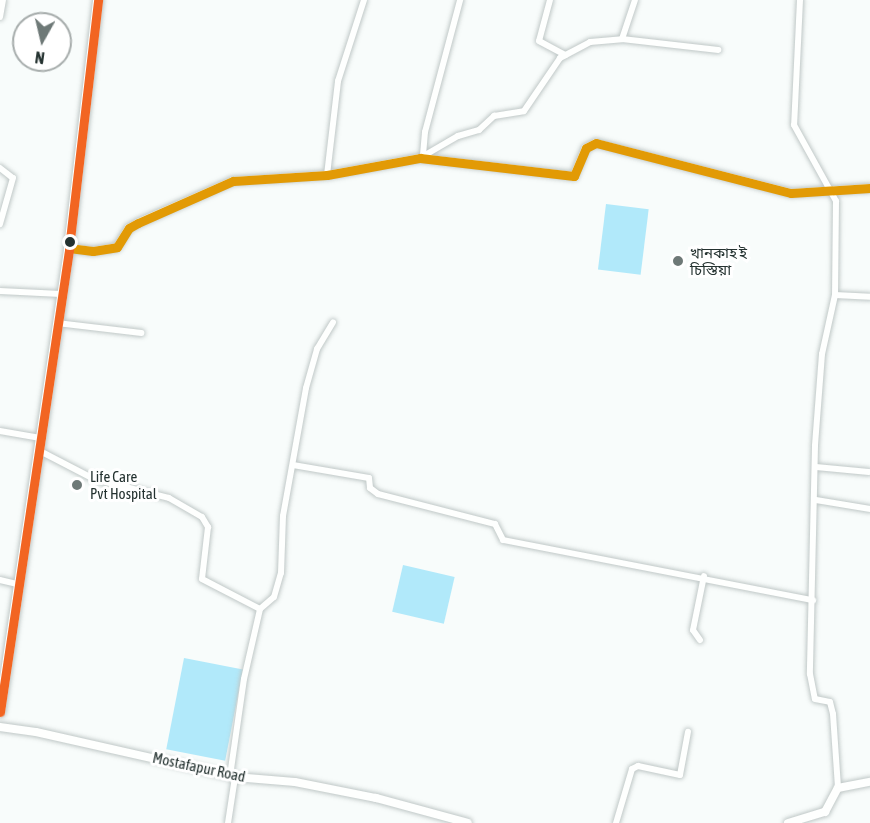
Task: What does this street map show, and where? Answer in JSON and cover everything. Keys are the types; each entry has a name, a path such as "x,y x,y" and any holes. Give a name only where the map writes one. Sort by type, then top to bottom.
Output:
{"highway":[{"path":"0,711 69,248 98,0"}],"street":[{"path":"0,17 3,0"},
{"path":"327,175 338,81 364,0"},
{"path":"422,156 425,132 460,0"},
{"path":"550,0 539,41 565,55"},
{"path":"622,39 635,0"},
{"path":"788,823 825,812 838,788 833,714 830,702 815,699 810,674 820,362 835,295 836,201 832,190 794,125 800,0"},
{"path":"69,248 93,251 117,247 129,228 232,181 327,175 422,156 479,130 494,116 524,111 547,73 565,55 590,42 622,39 718,50"},
{"path":"422,156 574,177 586,148 596,144 791,193 870,188"},
{"path":"0,168 13,178 0,224"},
{"path":"0,291 61,294"},
{"path":"835,295 870,297"},
{"path":"228,823 244,679 260,609 274,597 281,573 282,516 306,388 317,349 333,322"},
{"path":"57,323 141,333"},
{"path":"0,431 40,438"},
{"path":"38,450 94,479 169,498 202,517 208,527 202,579 260,609"},
{"path":"293,465 369,478 370,488 378,494 495,524 502,540 704,576 813,600"},
{"path":"816,468 868,472"},
{"path":"816,500 870,509"},
{"path":"700,640 693,630 704,576"},
{"path":"0,580 18,584"},
{"name":"Mostafapur Road","path":"0,727 233,776 295,782 468,823"},
{"path":"616,823 632,769 680,775 688,732"},
{"path":"838,788 870,782"}],"water":[{"path":"606,204 649,209 641,275 598,270"},
{"path":"403,565 455,577 444,624 392,612"},
{"path":"184,658 243,669 225,761 166,749"}],"transit line":[{"path":"0,712 69,248 98,0"},
{"path":"69,248 93,251 117,247 129,228 233,181 327,175 420,158 574,176 586,148 596,143 791,193 870,188"}],"place":[{"name":"খানকাহ ই চিস্তিয়া","path":"678,261"},
{"name":"Life Care Pvt Hospital","path":"77,485"}]}
